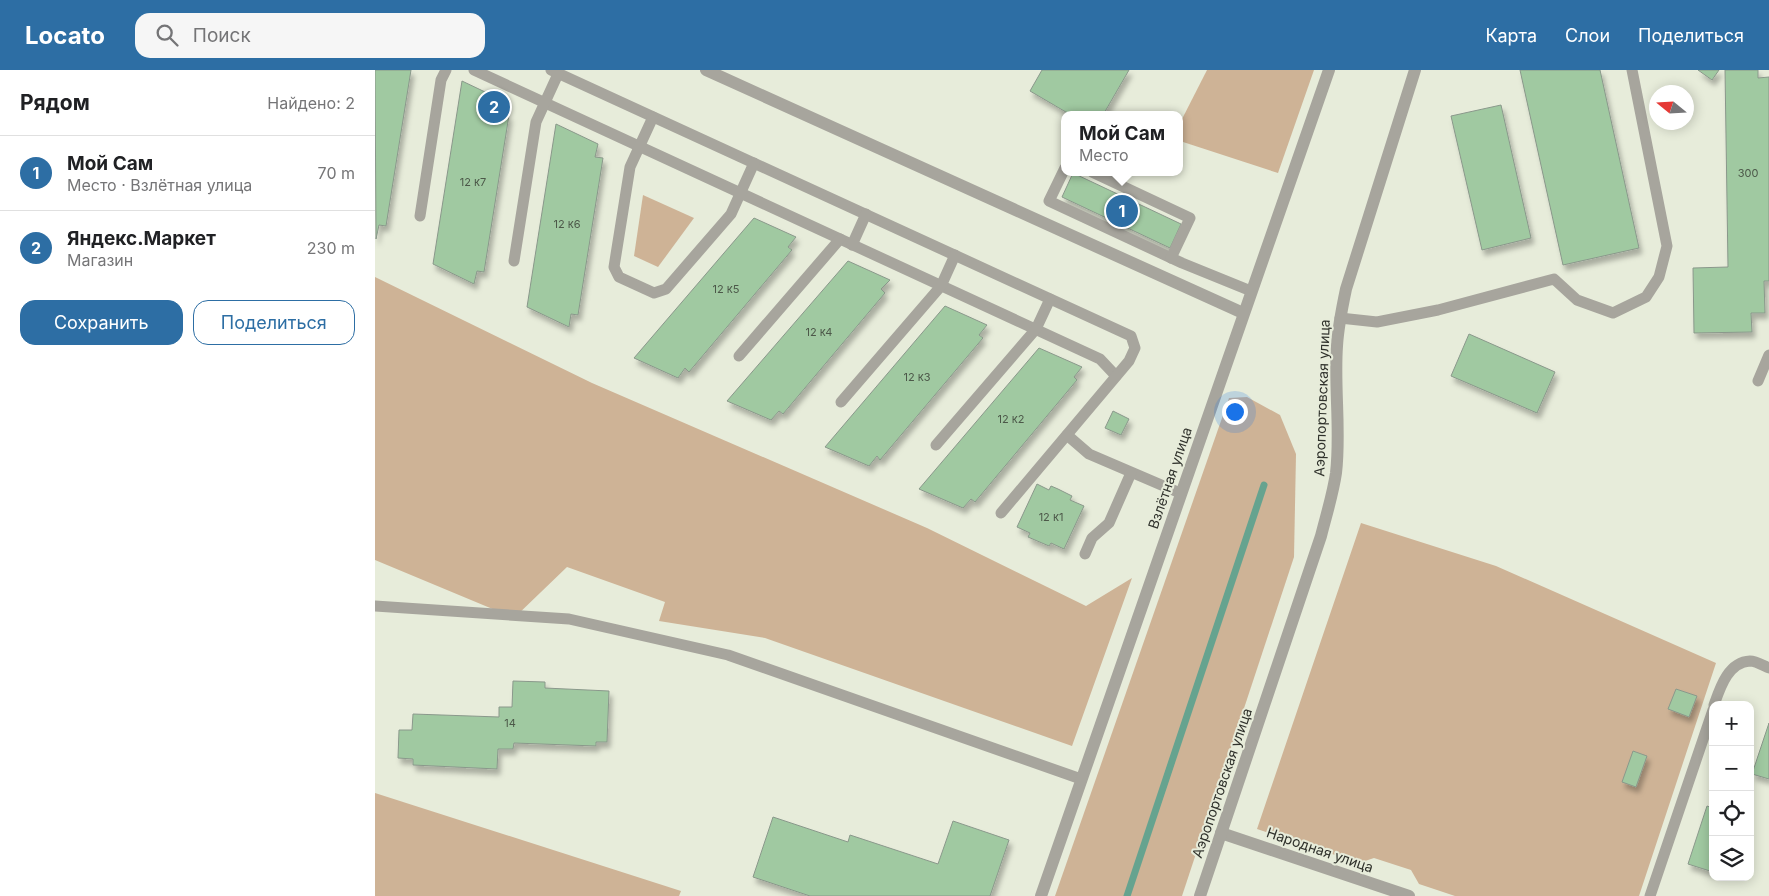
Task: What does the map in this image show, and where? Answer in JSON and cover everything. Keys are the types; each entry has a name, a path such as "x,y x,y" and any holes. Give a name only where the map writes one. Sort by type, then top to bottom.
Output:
{"street":[{"path":"705,70 1243,313"},
{"name":"Взлётная улица","path":"1041,896 1329,70"},
{"name":"Аэропортовская улица","path":"1200,896 1321,536 1336,474 1337,347 1340,318 1346,289 1415,70"},
{"name":"Народная улица","path":"1221,833 1409,896"}],"lane":[{"path":"420,216 441,80 446,70"},
{"path":"473,70 1100,359 1116,376"},
{"path":"1340,318 1377,322 1429,312 1554,279 1577,300 1613,313 1647,297 1659,277 1667,246 1632,70"},
{"path":"514,261 536,122 545,103 555,72 1131,336 1135,348 1129,360 1001,513"},
{"path":"653,117 630,167 614,267 619,277 655,293 666,289 731,214 754,163"},
{"path":"1061,176 1049,201 1171,258 1251,291"},
{"path":"1101,176 1190,218 1171,258"},
{"path":"852,244 865,214"},
{"path":"739,356 840,239"},
{"path":"841,402 941,286 955,255"},
{"path":"937,445 1035,329 1050,299"},
{"path":"1758,380 1769,355"},
{"path":"1067,435 1089,454 1180,493"},
{"path":"1085,554 1092,538 1109,523 1131,473"},
{"path":"375,606 569,619 728,655 1081,778"},
{"path":"1715,701 1720,687 1732,668 1750,661 1769,668"},
{"path":"1650,896 1709,722"}],"shaded area":[{"path":"1207,70 1314,70 1278,173 1183,142 1183,117"},
{"path":"643,195 694,218 658,267 634,256"},
{"path":"375,277 592,383 927,528 1086,606 1132,578 1072,746 765,638 659,621 665,602 567,567 514,618 375,560"},
{"path":"1247,397 1280,415 1296,454 1294,557 1182,896 1055,896 1229,398"},
{"path":"1361,523 1496,566 1716,663 1639,896 1455,896 1419,884 1411,870 1374,858 1359,863 1257,829"},
{"path":"375,793 681,891 679,896 375,896"}],"building":[{"path":"375,70 411,70 386,226 379,225 376,239"},
{"path":"1042,70 1129,70 1105,111 1064,111 1030,91"},
{"path":"1520,70 1600,70 1639,248 1563,265"},
{"path":"1698,70 1719,70 1712,80"},
{"path":"1725,70 1758,70 1758,78 1769,77 1769,281 1764,281 1765,313 1751,313 1752,332 1694,333 1693,268 1728,267"},
{"path":"462,81 504,101 501,114 509,115 484,272 477,271 474,284 433,264"},
{"path":"1501,105 1531,238 1482,250 1451,116"},
{"path":"556,124 598,144 595,157 603,158 578,315 571,314 569,327 527,307"},
{"path":"1072,176 1079,176 1181,224 1170,248 1062,197"},
{"path":"754,218 796,237 788,247 792,250 689,372 685,368 678,378 634,358"},
{"path":"848,261 890,280 881,289 885,293 783,414 779,411 771,420 727,401"},
{"path":"945,306 987,325 979,335 983,338 880,460 877,456 869,466 825,447"},
{"path":"1469,334 1555,372 1537,413 1451,376"},
{"path":"1039,348 1082,367 1074,377 1077,380 975,502 971,499 963,508 919,489"},
{"path":"1113,411 1129,419 1121,435 1105,428"},
{"path":"1037,484 1049,490 1051,486 1058,489 1072,496 1070,500 1084,506 1064,549 1051,543 1049,546 1028,537 1030,533 1017,527"},
{"path":"513,681 545,682 545,688 609,691 607,742 596,742 596,746 514,743 513,749 498,749 497,769 413,765 413,759 398,758 399,730 412,730 413,714 499,717 499,707 512,707"},
{"path":"1676,689 1697,696 1689,717 1668,709"},
{"path":"1769,723 1769,779 1754,775 1754,768"},
{"path":"1633,751 1647,756 1636,787 1622,782"},
{"path":"1707,806 1709,807 1709,871 1688,864"},
{"path":"773,817 848,842 850,835 938,864 953,821 1009,840 990,896 810,896 753,877"}],"waterway":[{"path":"1127,896 1264,485"}],"place":[{"name":"Яндекс.Маркет","path":"494,107"},
{"name":"Мой Сам","path":"1122,211"}]}
